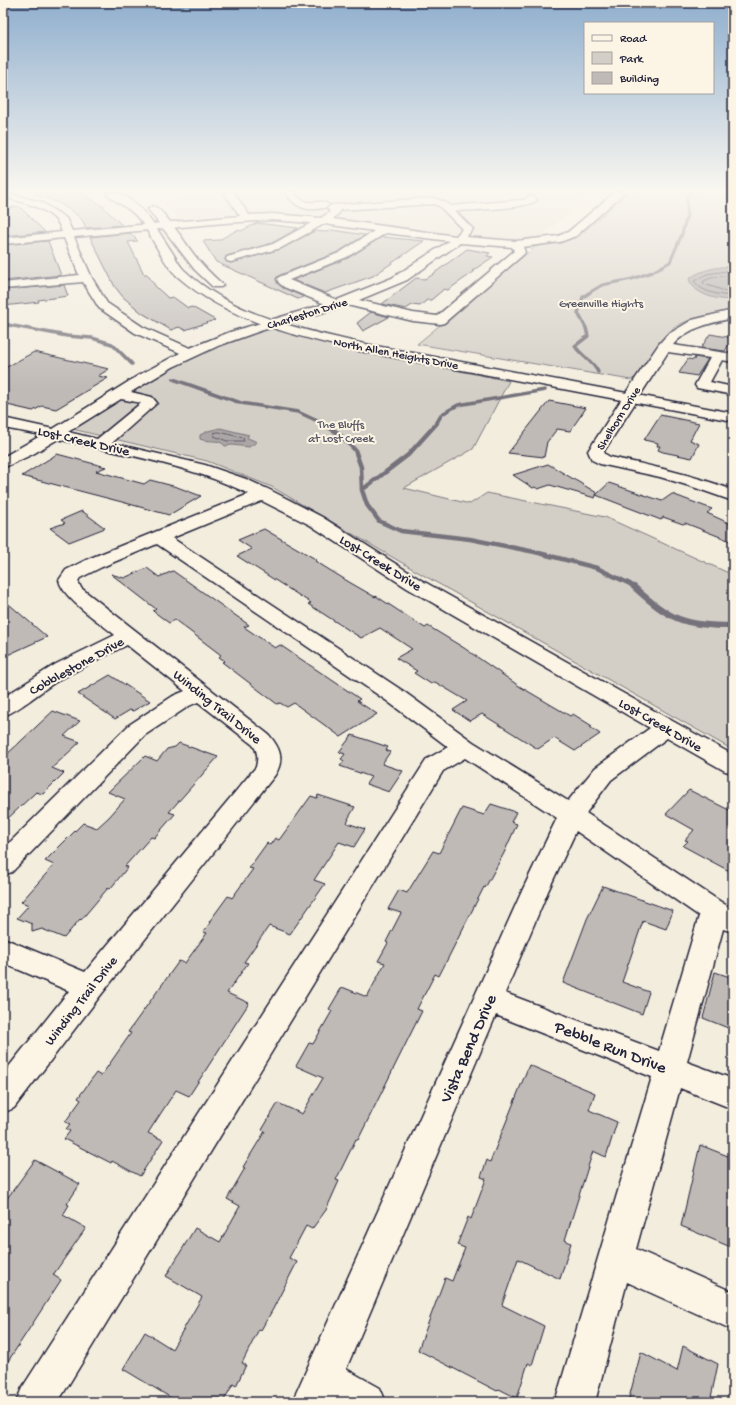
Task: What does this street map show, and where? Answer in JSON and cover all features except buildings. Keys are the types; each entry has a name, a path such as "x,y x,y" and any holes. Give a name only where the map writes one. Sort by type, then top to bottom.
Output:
{"street":[{"path":"77,258 86,278 103,305 139,330 190,353"},
{"name":"North Allen Heights Drive","path":"170,258 179,271 209,296 234,308 267,314"},
{"path":"190,258 198,269 225,291"},
{"path":"231,259 237,258"},
{"path":"337,258 284,279 283,281 288,285 342,303 413,317 440,320 513,258"},
{"name":"Charleston Drive","path":"3,463 190,353 217,342 267,314 290,318 342,303 390,284 410,273 431,258"},
{"path":"3,286 86,278"},
{"name":"North Allen Heights Drive","path":"250,303 267,314 315,336 360,347 633,392 733,403"},
{"name":"Shelborn Drive","path":"733,314 696,323 677,334 664,347 633,392 596,451 598,457 606,461 677,477 733,496"},
{"name":"North Allen Heights Drive","path":"290,318 329,330 633,392 733,417"},
{"path":"696,323 726,328"},
{"path":"664,347 733,358"},
{"path":"718,356 702,385 733,391"},
{"path":"101,444 150,403 147,400 120,394"},
{"name":"Lost Creek Drive","path":"3,423 101,444 199,468 221,475 264,494 316,521 414,584 733,765"},
{"name":"Winding Trail Drive","path":"3,1098 90,987 267,769 270,759 268,748 261,740 74,592 69,585 68,580 74,574 95,563 264,494"},
{"path":"159,537 395,696 465,748 506,771 723,917 669,1069 575,1402"},
{"name":"Cobblestone Drive","path":"3,709 16,698 56,673 129,636"},
{"path":"3,865 137,730 181,701 201,692"},
{"name":"Vista Bend Drive","path":"317,1390 535,891 571,815 603,774 666,727"},
{"path":"36,1402 435,765 465,748"},
{"path":"3,950 90,987"},
{"name":"Pebble Run Drive","path":"488,999 733,1094"},
{"path":"616,1258 733,1311"},
{"path":"317,1390 366,1402"}],"green space":[{"name":"Greenville Hights","path":"522,258 733,258 733,311 689,320 674,328 658,344 636,377 631,380 417,344"},
{"name":"The Bluffs at Lost Creek","path":"273,327 357,350 509,381 473,449 404,488 470,504 487,493 605,517 733,575 733,750 423,575 272,487 207,461 72,429 182,363 216,347"}],"water":[{"path":"733,266 733,300 707,296 696,289 689,279 704,271"},
{"path":"220,428 249,435 247,437 248,438 257,442 249,447 232,445 225,446 217,441 200,439 200,435"}],"waterway":[{"path":"587,294 602,285 632,279 652,272 670,262 672,258"},
{"path":"589,293 583,297 578,313 586,328 588,336 575,346 598,372"},
{"path":"3,324 67,336 92,338 112,344 132,364"},
{"path":"173,379 241,403 298,412 322,423"},
{"path":"436,424 442,414 458,405 545,390"},
{"path":"322,423 338,433 355,450 361,467 362,490"},
{"path":"362,490 408,455 437,423"},
{"path":"362,490 367,505 379,521 401,531 470,539 535,552 597,568 630,584 635,588"},
{"path":"634,587 658,607 679,619 702,625 733,626"}]}
